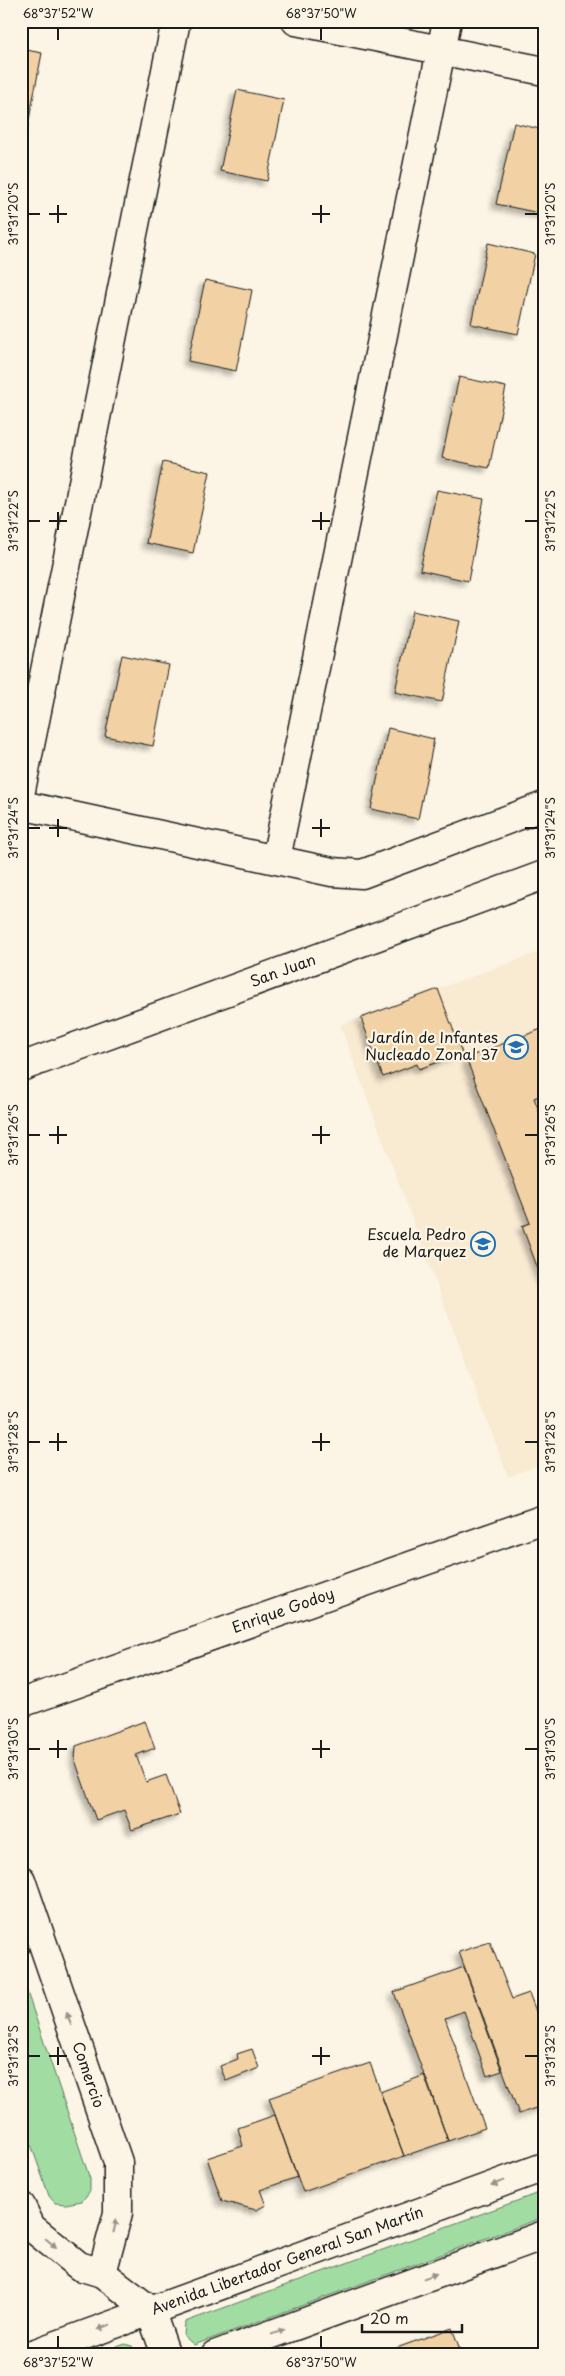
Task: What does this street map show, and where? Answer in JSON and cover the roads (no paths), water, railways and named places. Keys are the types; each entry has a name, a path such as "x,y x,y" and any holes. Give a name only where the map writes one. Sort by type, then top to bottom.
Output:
{"street":[{"path":"21,790 176,21"},
{"path":"296,21 544,71"},
{"path":"276,859 432,103 447,21"},
{"path":"21,805 332,872 362,874 544,806"},
{"name":"San Juan","path":"21,1067 544,875"},
{"name":"Enrique Godoy","path":"21,1703 544,1519"},
{"name":"Comercio","path":"21,1880 118,2162 118,2213 102,2273"},
{"name":"Avenida Libertador General San Martín","path":"30,2355 544,2167"},
{"path":"21,2206 31,2227 79,2266 102,2273 150,2310 166,2355"},
{"path":"215,2355 544,2235"}],"place":[{"name":"Jardín de Infantes Nucleado Zonal 37","path":"516,1047"},
{"name":"Escuela Pedro de Marquez","path":"483,1244"}]}
